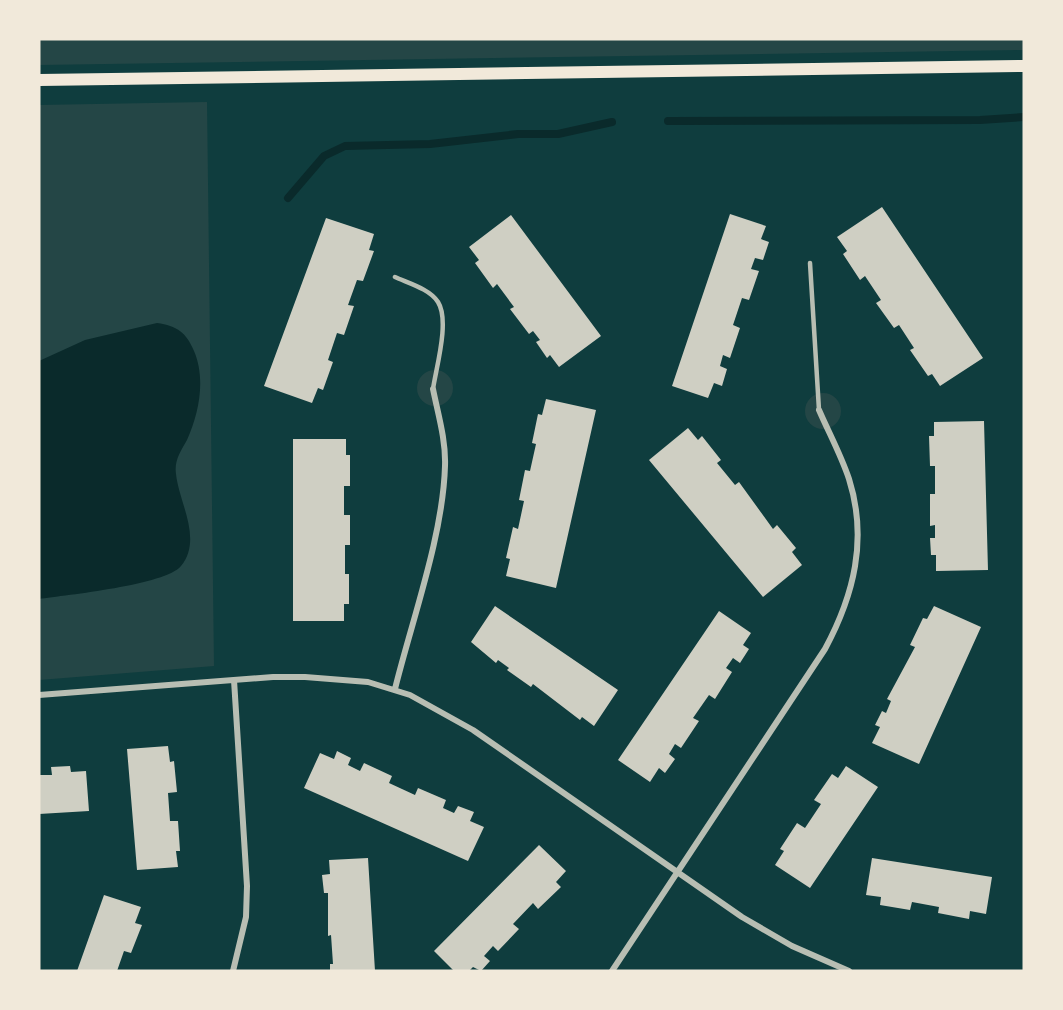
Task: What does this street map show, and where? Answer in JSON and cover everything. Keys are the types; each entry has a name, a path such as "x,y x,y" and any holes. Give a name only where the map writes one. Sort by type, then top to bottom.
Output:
{"main road":[{"path":"39,80 1024,66"}],"street":[{"path":"394,689 431,552 441,500 445,466 444,444 433,389"},
{"path":"612,971 825,649 844,614 857,554 856,519 849,479 819,410"},
{"path":"39,695 234,680 305,677 368,682 394,689 473,729 742,917 792,946 849,971"},
{"path":"233,971 246,917 247,886 234,680"}],"lane":[{"path":"810,263 819,410"},
{"path":"394,277 422,289 438,302 443,323 433,389"}],"shaded area":[{"path":"39,39 1024,39 1024,50 39,65"},
{"path":"207,102 214,666 39,680 39,105"},
{"path":"157,323 175,328 188,339 200,373 200,396 195,419 176,464 178,485 190,533 187,555 181,566 172,573 156,579 115,588 39,599 39,361 85,340"},
{"path":"435,370 448,375 453,388 448,401 435,406 422,401 417,388 422,375"},
{"path":"823,393 836,398 841,411 836,424 823,429 810,424 805,411 810,398"}],"building":[{"path":"882,207 983,358 940,386 932,374 928,376 910,350 914,348 899,325 894,328 876,303 881,300 865,276 860,280 843,254 847,251 837,237"},
{"path":"730,214 766,226 761,239 769,242 763,260 755,258 751,269 759,271 749,300 742,298 733,325 740,328 730,358 723,355 720,366 727,369 722,386 714,383 708,398 672,386"},
{"path":"511,215 601,336 559,367 550,355 547,358 536,342 540,340 533,331 529,334 510,309 514,307 497,284 493,288 475,263 479,260 469,247"},
{"path":"326,218 374,234 369,250 374,251 363,281 357,280 348,305 354,306 344,335 337,333 328,360 333,362 323,390 318,388 312,403 264,386"},
{"path":"546,399 596,410 556,588 506,576 510,559 506,558 513,527 518,529 524,501 519,500 525,470 530,471 536,444 532,443 538,414 542,415"},
{"path":"984,421 988,570 936,571 936,555 931,555 930,538 935,538 935,525 930,526 930,494 935,494 935,466 930,466 929,436 934,436 934,422"},
{"path":"688,428 698,440 702,436 721,460 717,463 735,485 739,482 773,529 777,525 796,548 792,552 802,565 763,597 649,460"},
{"path":"293,439 346,439 346,455 350,455 350,486 344,486 344,515 350,515 350,545 345,545 345,574 349,574 349,604 344,604 344,621 293,621"},
{"path":"495,606 618,690 594,726 582,717 580,720 533,684 531,687 507,670 509,668 498,660 496,663 471,642"},
{"path":"934,606 981,627 919,764 872,743 880,727 875,725 882,711 886,713 891,701 887,699 915,647 910,645 923,618 927,619"},
{"path":"719,611 751,633 743,645 749,649 740,663 733,658 726,668 732,672 715,699 709,695 693,718 699,721 681,748 675,744 669,754 675,759 665,773 659,768 650,782 618,760"},
{"path":"168,746 170,762 174,761 177,792 168,793 170,821 178,821 180,851 176,851 178,867 137,870 127,749"},
{"path":"337,751 351,758 348,765 360,771 364,763 392,776 389,783 415,795 418,788 446,800 443,808 454,813 458,806 474,812 470,821 484,827 468,861 304,788 320,753 334,759"},
{"path":"70,766 71,772 86,771 89,811 39,814 39,775 52,775 51,767"},
{"path":"846,766 878,787 810,888 775,865 784,851 780,849 797,823 805,828 821,804 814,800 832,774 838,778"},
{"path":"539,845 566,871 556,882 561,887 538,909 533,903 513,924 519,929 498,951 493,946 484,956 490,961 481,971 473,967 469,971 454,971 434,951"},
{"path":"368,858 375,971 330,971 330,964 333,964 331,935 328,936 328,893 324,893 322,875 330,874 329,860"},
{"path":"872,858 992,877 986,914 970,911 969,919 938,913 939,907 912,902 910,910 880,905 881,897 866,895"},
{"path":"104,895 141,907 135,923 142,925 131,953 124,951 117,971 77,971"}],"waterway":[{"path":"668,121 980,120 1024,117"},
{"path":"288,198 324,156 345,146 430,144 518,134 558,134 612,122"}]}
